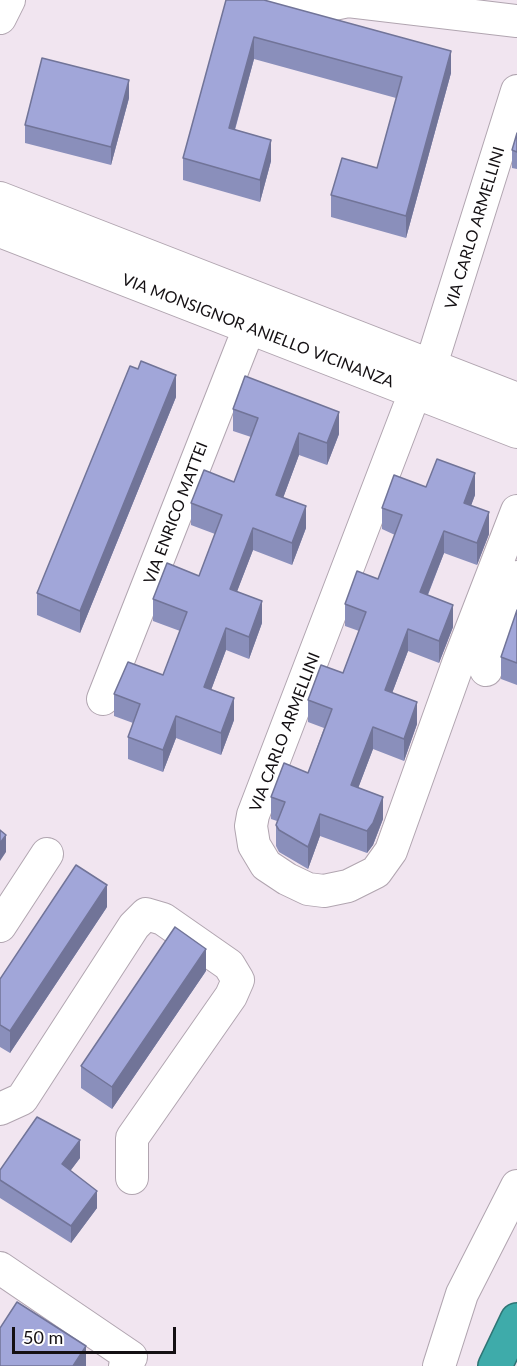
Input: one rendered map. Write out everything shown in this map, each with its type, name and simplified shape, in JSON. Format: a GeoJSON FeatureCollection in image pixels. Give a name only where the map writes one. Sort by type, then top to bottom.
{"type":"FeatureCollection","features":[{"type":"Feature","properties":{"kind":"highway"},"geometry":{"type":"LineString","coordinates":[[495,1366],[517,1320]]}},
{"type":"Feature","properties":{"kind":"street"},"geometry":{"type":"LineString","coordinates":[[0,18],[9,0]]}},
{"type":"Feature","properties":{"kind":"street"},"geometry":{"type":"LineString","coordinates":[[259,0],[310,9],[348,1],[517,21]]}},
{"type":"Feature","properties":{"kind":"street","name":"VIA CARLO ARMELLINI"},"geometry":{"type":"LineString","coordinates":[[431,365],[517,92]]}},
{"type":"Feature","properties":{"kind":"street","name":"VIA MONSIGNOR ANIELLO VICINANZA"},"geometry":{"type":"LineString","coordinates":[[0,198],[517,399]]}},
{"type":"Feature","properties":{"kind":"street","name":"VIA MONSIGNOR ANIELLO VICINANZA"},"geometry":{"type":"LineString","coordinates":[[0,231],[517,432]]}},
{"type":"Feature","properties":{"kind":"street","name":"VIA ENRICO MATTEI"},"geometry":{"type":"LineString","coordinates":[[103,699],[249,328]]}},
{"type":"Feature","properties":{"kind":"street","name":"VIA CARLO ARMELLINI"},"geometry":{"type":"LineString","coordinates":[[415,392],[253,815],[251,826],[254,846],[266,865],[286,879],[308,890],[324,891],[348,886],[376,872],[391,851],[459,661],[517,512]]}},
{"type":"Feature","properties":{"kind":"street"},"geometry":{"type":"LineString","coordinates":[[486,670],[517,577]]}},
{"type":"Feature","properties":{"kind":"street"},"geometry":{"type":"LineString","coordinates":[[0,926],[47,854]]}},
{"type":"Feature","properties":{"kind":"street"},"geometry":{"type":"LineString","coordinates":[[0,1108],[22,1099],[134,926],[146,914],[163,919],[229,965],[238,980],[231,996],[132,1138],[132,1178]]}},
{"type":"Feature","properties":{"kind":"street"},"geometry":{"type":"LineString","coordinates":[[439,1366],[462,1294],[517,1186]]}},
{"type":"Feature","properties":{"kind":"street"},"geometry":{"type":"LineString","coordinates":[[0,1268],[128,1361]]}},
{"type":"Feature","properties":{"kind":"building"},"geometry":{"type":"Polygon","coordinates":[[[226,0],[264,0],[451,51],[406,216],[331,195],[342,158],[377,168],[402,77],[254,37],[229,128],[271,140],[260,180],[183,158],[226,0]]]}},
{"type":"Feature","properties":{"kind":"building"},"geometry":{"type":"Polygon","coordinates":[[[42,58],[129,80],[111,147],[25,125],[42,58]]]}},
{"type":"Feature","properties":{"kind":"building"},"geometry":{"type":"Polygon","coordinates":[[[517,133],[517,152],[512,150],[517,133]]]}},
{"type":"Feature","properties":{"kind":"building"},"geometry":{"type":"Polygon","coordinates":[[[141,361],[176,375],[80,611],[37,593],[130,366],[138,369],[141,361]]]}},
{"type":"Feature","properties":{"kind":"building"},"geometry":{"type":"Polygon","coordinates":[[[245,376],[339,412],[327,443],[299,433],[276,495],[306,506],[292,543],[253,528],[230,589],[262,601],[249,637],[226,628],[204,687],[234,698],[221,733],[176,716],[163,750],[128,737],[140,704],[114,694],[128,662],[163,675],[187,612],[153,599],[167,563],[199,576],[222,515],[191,503],[204,470],[234,482],[258,418],[233,409],[245,376]]]}},
{"type":"Feature","properties":{"kind":"building"},"geometry":{"type":"Polygon","coordinates":[[[437,459],[475,473],[464,503],[489,512],[477,543],[444,531],[420,592],[453,605],[439,641],[408,629],[385,690],[417,702],[404,739],[373,727],[351,785],[383,797],[373,823],[367,831],[320,814],[308,847],[279,830],[276,825],[285,802],[271,797],[284,763],[308,773],[332,709],[308,700],[321,665],[343,673],[366,612],[345,604],[357,571],[378,579],[402,515],[382,508],[394,475],[426,487],[437,459]]]}},
{"type":"Feature","properties":{"kind":"building"},"geometry":{"type":"Polygon","coordinates":[[[517,610],[517,663],[501,657],[517,610]]]}},
{"type":"Feature","properties":{"kind":"building"},"geometry":{"type":"Polygon","coordinates":[[[0,830],[6,835],[0,843],[0,830]]]}},
{"type":"Feature","properties":{"kind":"building"},"geometry":{"type":"Polygon","coordinates":[[[76,865],[107,885],[10,1031],[0,1025],[0,979],[76,865]]]}},
{"type":"Feature","properties":{"kind":"building"},"geometry":{"type":"Polygon","coordinates":[[[175,927],[206,949],[112,1087],[81,1066],[175,927]]]}},
{"type":"Feature","properties":{"kind":"building"},"geometry":{"type":"Polygon","coordinates":[[[37,1117],[80,1140],[62,1164],[97,1191],[71,1226],[0,1180],[0,1170],[37,1117]]]}},
{"type":"Feature","properties":{"kind":"building"},"geometry":{"type":"Polygon","coordinates":[[[17,1302],[86,1346],[73,1366],[0,1366],[0,1328],[17,1302]]]}}]}
